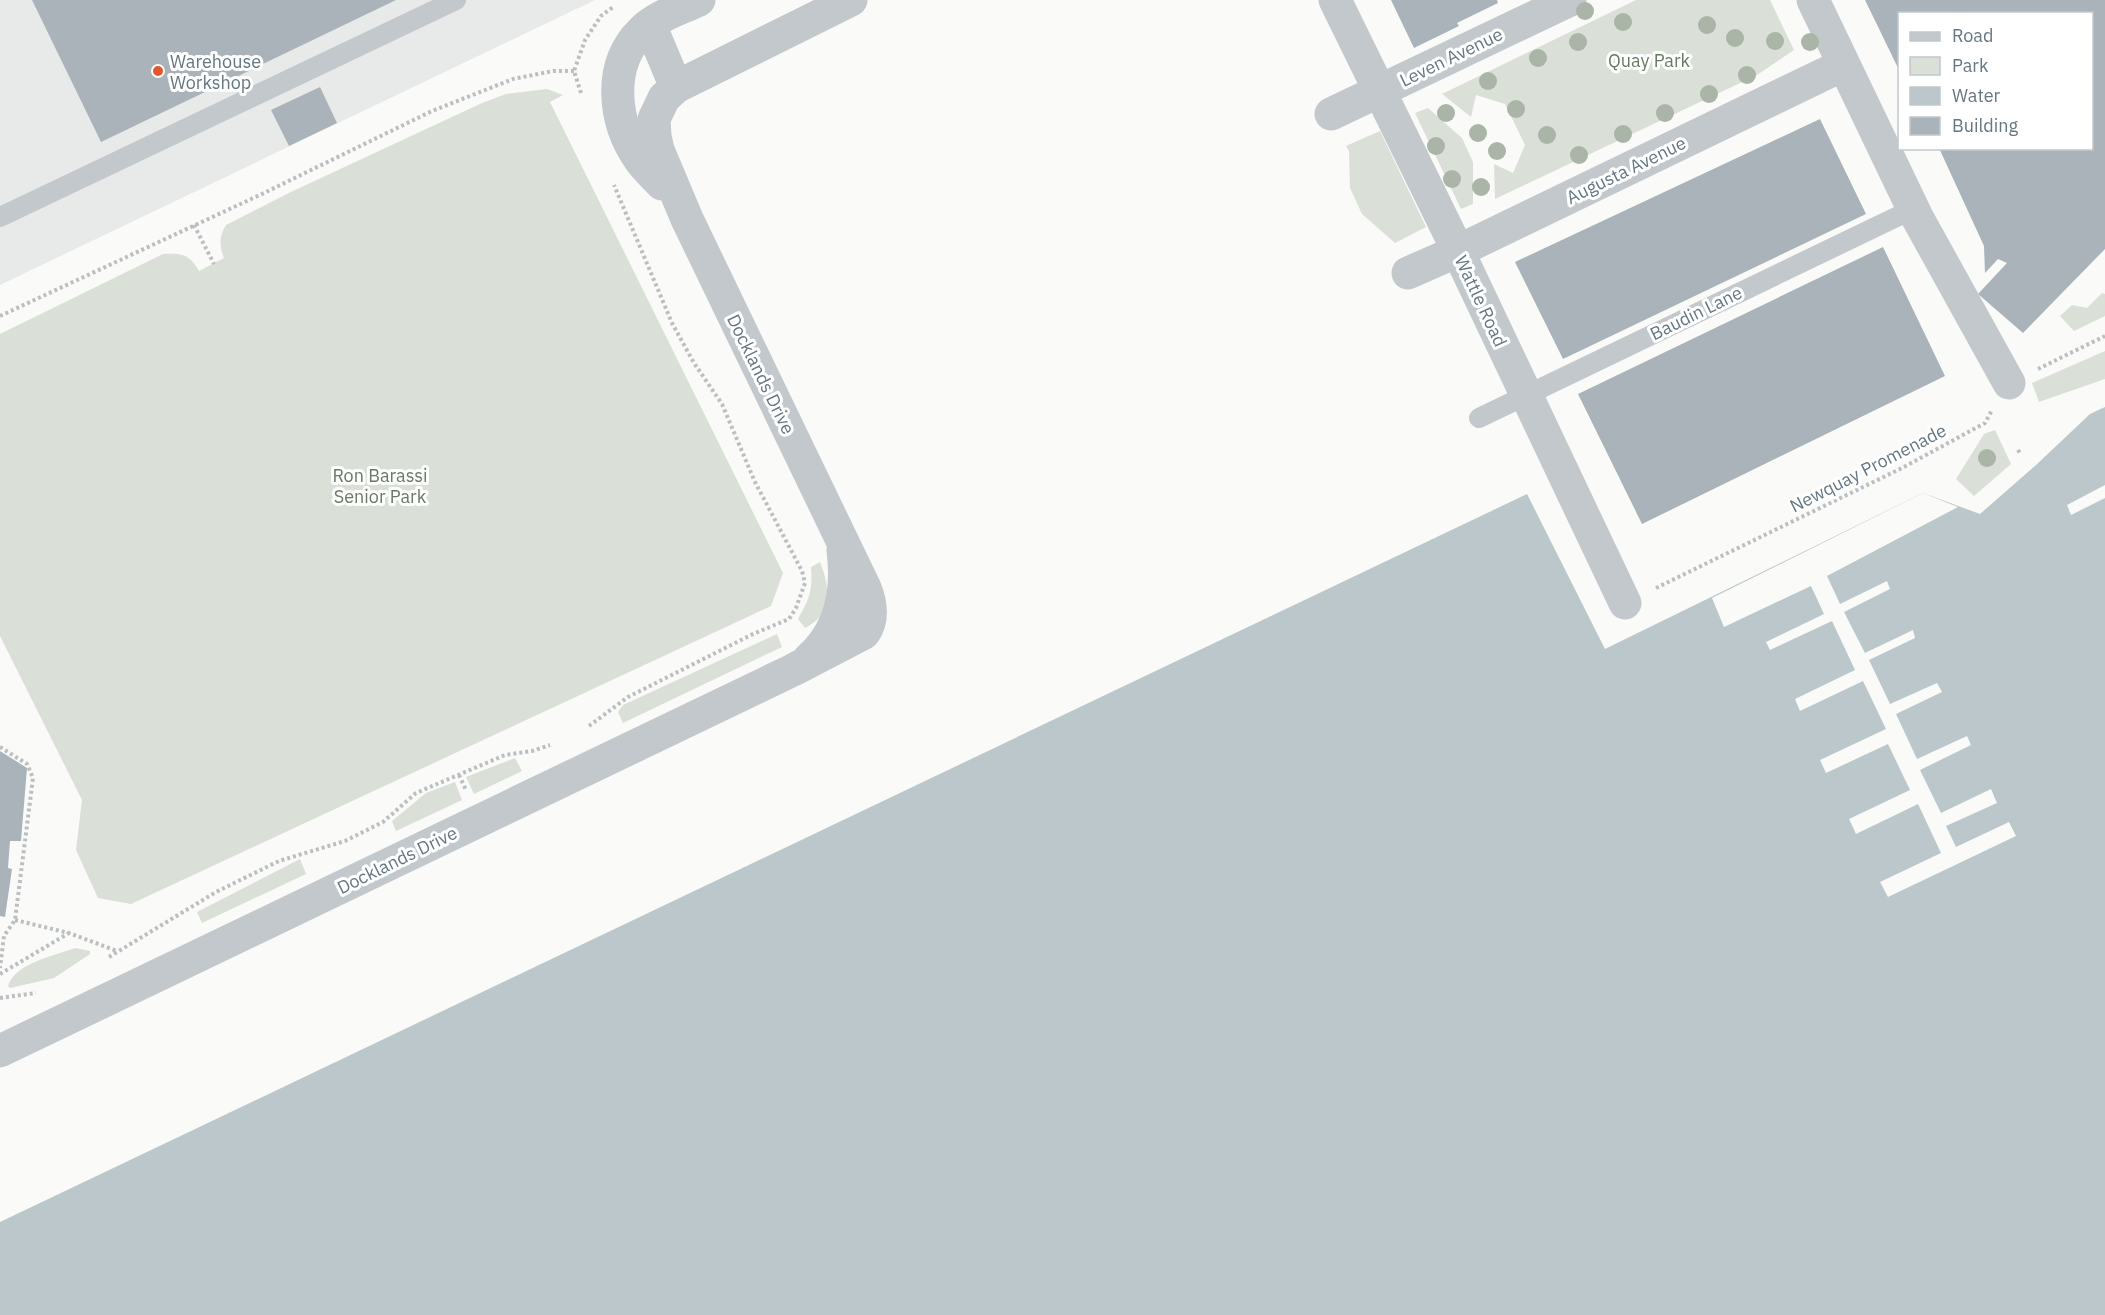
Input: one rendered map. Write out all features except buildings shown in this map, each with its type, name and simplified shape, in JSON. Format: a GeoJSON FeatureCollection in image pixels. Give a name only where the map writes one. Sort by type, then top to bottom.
{"type":"FeatureCollection","features":[{"type":"Feature","properties":{"kind":"street","name":"Docklands Drive"},"geometry":{"type":"LineString","coordinates":[[0,1051],[793,670],[805,663],[823,644],[841,607],[845,569],[843,549],[836,528],[687,219],[679,204],[646,168],[634,151],[619,110],[617,88],[621,63],[630,45],[660,18],[699,0]]}},
{"type":"Feature","properties":{"kind":"street","name":"Docklands Drive"},"geometry":{"type":"LineString","coordinates":[[687,219],[658,150],[654,119],[664,98],[676,87],[802,10],[851,0]]}},
{"type":"Feature","properties":{"kind":"street","name":"Wattle Road"},"geometry":{"type":"LineString","coordinates":[[1335,0],[1458,251],[1625,603]]}},
{"type":"Feature","properties":{"kind":"street","name":"Leven Avenue"},"geometry":{"type":"LineString","coordinates":[[1331,114],[1570,0]]}},
{"type":"Feature","properties":{"kind":"street"},"geometry":{"type":"LineString","coordinates":[[1813,0],[1915,213],[2009,383]]}},
{"type":"Feature","properties":{"kind":"street"},"geometry":{"type":"LineString","coordinates":[[650,25],[676,87]]}},
{"type":"Feature","properties":{"kind":"street","name":"Augusta Avenue"},"geometry":{"type":"LineString","coordinates":[[1408,273],[1844,66]]}},
{"type":"Feature","properties":{"kind":"lane"},"geometry":{"type":"LineString","coordinates":[[0,217],[456,0]]}},
{"type":"Feature","properties":{"kind":"lane","name":"Baudin Lane"},"geometry":{"type":"LineString","coordinates":[[1479,418],[1915,213]]}},
{"type":"Feature","properties":{"kind":"path"},"geometry":{"type":"LineString","coordinates":[[581,93],[574,71],[585,40],[602,16],[616,5]]}},
{"type":"Feature","properties":{"kind":"path"},"geometry":{"type":"LineString","coordinates":[[0,316],[432,111],[513,78],[553,71],[574,71]]}},
{"type":"Feature","properties":{"kind":"path"},"geometry":{"type":"LineString","coordinates":[[585,729],[602,719],[628,697],[753,634],[789,619],[796,608],[805,583],[802,571],[750,473],[722,404],[694,363],[672,323],[612,181]]}},
{"type":"Feature","properties":{"kind":"path"},"geometry":{"type":"LineString","coordinates":[[194,225],[214,264]]}},
{"type":"Feature","properties":{"kind":"path"},"geometry":{"type":"LineString","coordinates":[[2009,383],[2105,336]]}},
{"type":"Feature","properties":{"kind":"path","name":"Newquay Promenade"},"geometry":{"type":"LineString","coordinates":[[1625,603],[1902,468],[1985,423],[2009,383]]}},
{"type":"Feature","properties":{"kind":"path"},"geometry":{"type":"LineString","coordinates":[[101,962],[216,892],[279,861],[345,841],[383,822],[416,793],[505,755],[532,751],[559,742]]}},
{"type":"Feature","properties":{"kind":"path"},"geometry":{"type":"LineString","coordinates":[[0,747],[27,764],[33,778],[15,920],[4,936],[0,968]]}},
{"type":"Feature","properties":{"kind":"path"},"geometry":{"type":"LineString","coordinates":[[459,775],[469,796]]}},
{"type":"Feature","properties":{"kind":"path"},"geometry":{"type":"LineString","coordinates":[[15,920],[69,933],[118,952]]}},
{"type":"Feature","properties":{"kind":"path"},"geometry":{"type":"LineString","coordinates":[[0,974],[69,933]]}},
{"type":"Feature","properties":{"kind":"path"},"geometry":{"type":"LineString","coordinates":[[0,998],[39,992]]}},
{"type":"Feature","properties":{"kind":"shaded area"},"geometry":{"type":"Polygon","coordinates":[[[0,0],[595,0],[0,285],[0,0]]]}},
{"type":"Feature","properties":{"kind":"green space","name":"Quay Park"},"geometry":{"type":"Polygon","coordinates":[[[1636,0],[1770,0],[1794,50],[1757,75],[1495,199],[1494,164],[1513,173],[1525,145],[1505,104],[1476,95],[1471,117],[1442,94],[1636,0]]]}},
{"type":"Feature","properties":{"kind":"green space","name":"Ron Barassi Senior Park"},"geometry":{"type":"Polygon","coordinates":[[[547,89],[563,95],[550,102],[783,573],[771,606],[131,904],[98,898],[76,850],[82,800],[0,636],[0,334],[163,254],[185,256],[199,271],[224,258],[221,241],[226,225],[293,191],[482,103],[506,94],[547,89]]]}},
{"type":"Feature","properties":{"kind":"green space"},"geometry":{"type":"Polygon","coordinates":[[[1428,108],[1462,138],[1473,162],[1473,204],[1461,209],[1415,113],[1428,108]]]}},
{"type":"Feature","properties":{"kind":"green space"},"geometry":{"type":"Polygon","coordinates":[[[1380,131],[1426,227],[1395,243],[1362,214],[1350,188],[1349,151],[1346,146],[1380,131]]]}},
{"type":"Feature","properties":{"kind":"green space"},"geometry":{"type":"Polygon","coordinates":[[[2102,293],[2105,294],[2105,316],[2074,331],[2060,316],[2072,305],[2087,308],[2102,293]]]}},
{"type":"Feature","properties":{"kind":"green space"},"geometry":{"type":"Polygon","coordinates":[[[2105,351],[2105,379],[2039,402],[2032,383],[2105,351]]]}},
{"type":"Feature","properties":{"kind":"green space"},"geometry":{"type":"Polygon","coordinates":[[[1995,430],[2011,464],[1974,496],[1956,479],[1984,434],[1995,430]]]}},
{"type":"Feature","properties":{"kind":"green space"},"geometry":{"type":"Polygon","coordinates":[[[820,562],[827,590],[825,608],[821,616],[805,628],[798,619],[809,594],[811,567],[820,562]]]}},
{"type":"Feature","properties":{"kind":"green space"},"geometry":{"type":"Polygon","coordinates":[[[777,634],[782,647],[623,723],[618,712],[623,705],[777,634]]]}},
{"type":"Feature","properties":{"kind":"green space"},"geometry":{"type":"Polygon","coordinates":[[[515,758],[522,771],[474,794],[466,777],[515,758]]]}},
{"type":"Feature","properties":{"kind":"green space"},"geometry":{"type":"Polygon","coordinates":[[[455,782],[462,800],[396,831],[392,821],[426,793],[455,782]]]}},
{"type":"Feature","properties":{"kind":"green space"},"geometry":{"type":"Polygon","coordinates":[[[300,859],[306,874],[202,923],[197,912],[300,859]]]}},
{"type":"Feature","properties":{"kind":"green space"},"geometry":{"type":"Polygon","coordinates":[[[75,948],[90,951],[90,954],[54,978],[10,988],[8,986],[18,971],[36,961],[75,948]]]}},
{"type":"Feature","properties":{"kind":"water"},"geometry":{"type":"Polygon","coordinates":[[[2105,407],[2105,1315],[0,1315],[0,1222],[1527,494],[1605,649],[1923,493],[1980,514],[2090,414],[2105,407]]]}},
{"type":"Feature","properties":{"kind":"pier"},"geometry":{"type":"Polygon","coordinates":[[[2105,485],[2105,498],[2071,515],[2067,505],[2105,485]]]}},
{"type":"Feature","properties":{"kind":"pier"},"geometry":{"type":"Polygon","coordinates":[[[1923,493],[1958,507],[1827,576],[1840,604],[1887,581],[1890,589],[1844,612],[1865,653],[1913,630],[1915,638],[1869,660],[1890,704],[1937,683],[1942,692],[1896,714],[1917,759],[1967,736],[1971,745],[1920,770],[1941,813],[1991,789],[1997,803],[1946,826],[1956,847],[2009,822],[2016,836],[1888,897],[1880,882],[1941,853],[1918,804],[1856,834],[1849,819],[1910,790],[1888,744],[1826,773],[1820,760],[1886,729],[1863,681],[1800,711],[1795,699],[1855,670],[1832,621],[1770,650],[1766,642],[1824,614],[1811,586],[1724,627],[1712,598],[1923,493]]]}},
{"type":"Feature","properties":{"kind":"place","name":"Warehouse Workshop"},"geometry":{"type":"Point","coordinates":[158,71]}}]}
